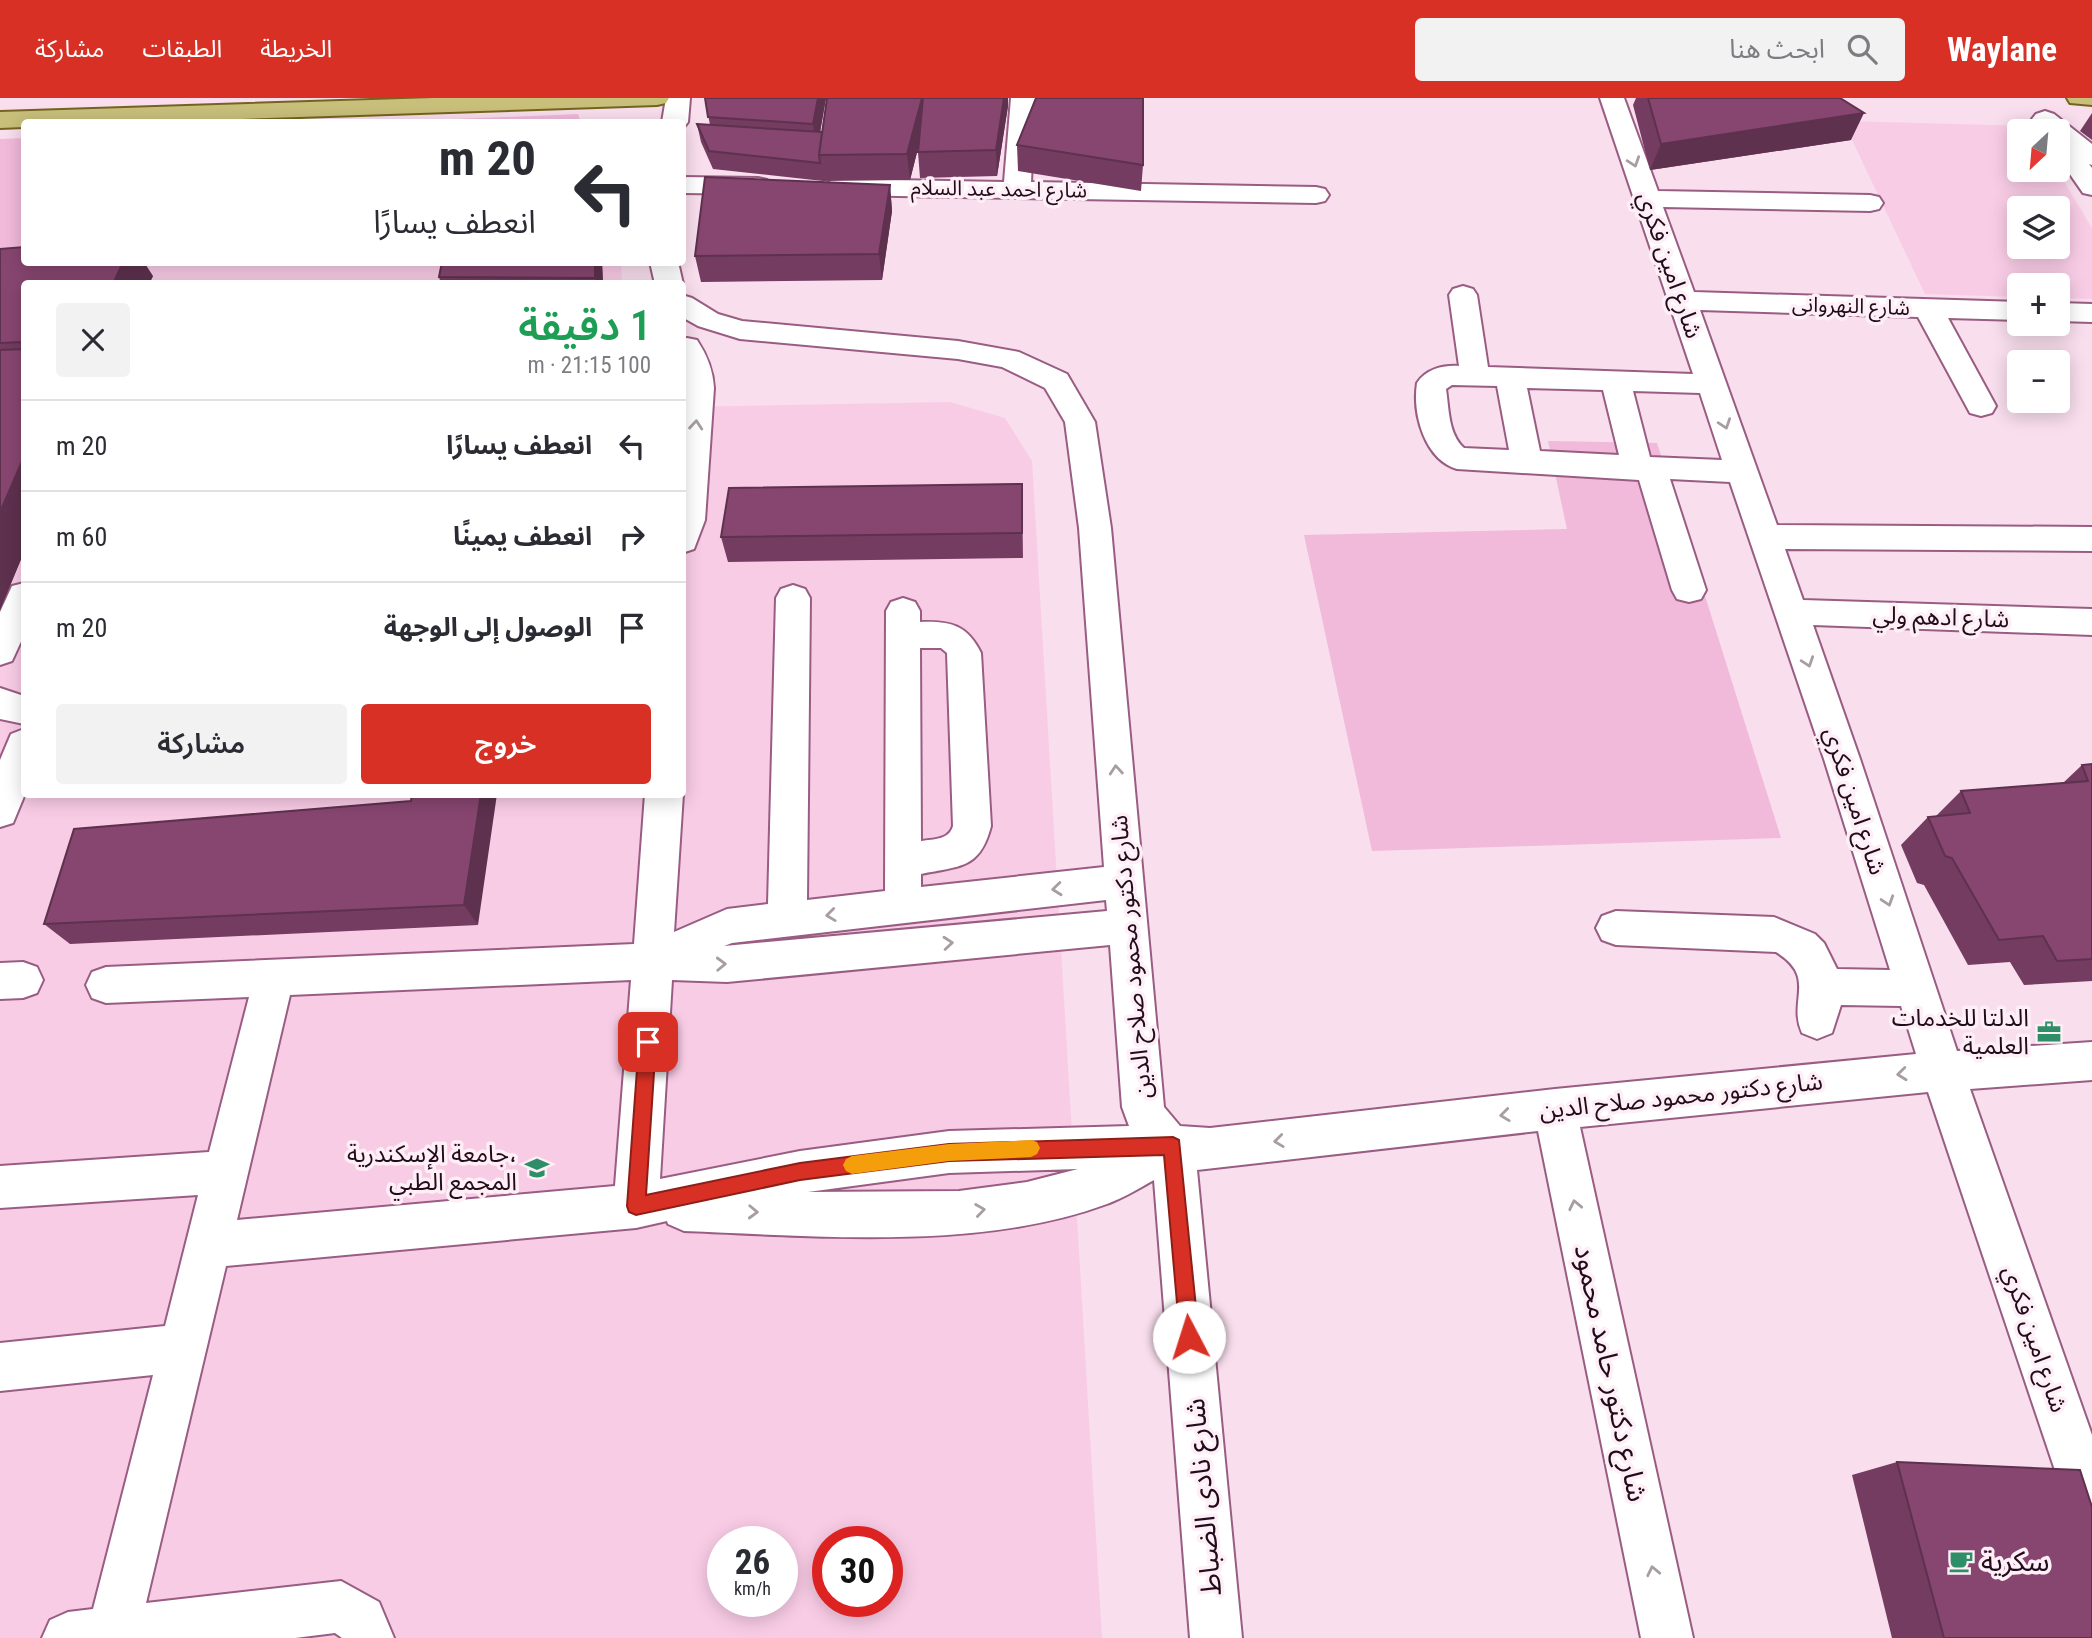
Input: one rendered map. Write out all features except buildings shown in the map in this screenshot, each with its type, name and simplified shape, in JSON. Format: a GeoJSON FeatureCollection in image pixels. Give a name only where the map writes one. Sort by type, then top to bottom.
{"type":"FeatureCollection","features":[{"type":"Feature","properties":{"kind":"main road"},"geometry":{"type":"LineString","coordinates":[[108,119],[215,118],[657,98]]}},
{"type":"Feature","properties":{"kind":"main road"},"geometry":{"type":"LineString","coordinates":[[2079,98],[2092,98]]}},
{"type":"Feature","properties":{"kind":"main road"},"geometry":{"type":"LineString","coordinates":[[0,120],[21,120]]}},
{"type":"Feature","properties":{"kind":"street"},"geometry":{"type":"LineString","coordinates":[[675,119],[678,98]]}},
{"type":"Feature","properties":{"kind":"street"},"geometry":{"type":"LineString","coordinates":[[1017,189],[1023,98]]}},
{"type":"Feature","properties":{"kind":"street","name":"شارع امين فكري"},"geometry":{"type":"LineString","coordinates":[[1612,98],[1842,759],[1942,1070],[2092,1506]]}},
{"type":"Feature","properties":{"kind":"street"},"geometry":{"type":"LineString","coordinates":[[2070,139],[2092,157]]}},
{"type":"Feature","properties":{"kind":"street"},"geometry":{"type":"LineString","coordinates":[[2070,155],[2092,187]]}},
{"type":"Feature","properties":{"kind":"street","name":"شارع احمد عبد السلام"},"geometry":{"type":"LineString","coordinates":[[686,185],[1316,195]]}},
{"type":"Feature","properties":{"kind":"street"},"geometry":{"type":"LineString","coordinates":[[1647,200],[1870,203]]}},
{"type":"Feature","properties":{"kind":"street"},"geometry":{"type":"LineString","coordinates":[[1463,295],[1475,376]]}},
{"type":"Feature","properties":{"kind":"street","name":"شارع النهروانى"},"geometry":{"type":"LineString","coordinates":[[1683,301],[2007,311]]}},
{"type":"Feature","properties":{"kind":"street"},"geometry":{"type":"LineString","coordinates":[[686,336],[688,307]]}},
{"type":"Feature","properties":{"kind":"street","name":"شارع دكتور محمود صلاح الدين"},"geometry":{"type":"LineString","coordinates":[[688,307],[708,320],[740,330],[958,350],[1009,359],[1056,381],[1080,422],[1096,528],[1143,1107],[1149,1126],[1158,1138],[1188,1150],[1210,1149],[1555,1109],[1942,1070],[2092,1060]]}},
{"type":"Feature","properties":{"kind":"street"},"geometry":{"type":"LineString","coordinates":[[1928,309],[1981,406]]}},
{"type":"Feature","properties":{"kind":"street"},"geometry":{"type":"LineString","coordinates":[[2070,312],[2092,313]]}},
{"type":"Feature","properties":{"kind":"street"},"geometry":{"type":"LineString","coordinates":[[686,351],[694,359],[699,388],[689,520],[686,529]]}},
{"type":"Feature","properties":{"kind":"street"},"geometry":{"type":"LineString","coordinates":[[1711,384],[1447,375],[1432,383],[1431,389],[1441,444],[1457,458],[1742,472]]}},
{"type":"Feature","properties":{"kind":"street"},"geometry":{"type":"LineString","coordinates":[[1510,377],[1527,463]]}},
{"type":"Feature","properties":{"kind":"street"},"geometry":{"type":"LineString","coordinates":[[1615,380],[1689,590]]}},
{"type":"Feature","properties":{"kind":"street"},"geometry":{"type":"LineString","coordinates":[[1765,537],[2092,539]]}},
{"type":"Feature","properties":{"kind":"street"},"geometry":{"type":"LineString","coordinates":[[788,920],[793,598]]}},
{"type":"Feature","properties":{"kind":"street"},"geometry":{"type":"LineString","coordinates":[[0,652],[21,603]]}},
{"type":"Feature","properties":{"kind":"street","name":"شارع ادهم ولي"},"geometry":{"type":"LineString","coordinates":[[1790,612],[2092,622]]}},
{"type":"Feature","properties":{"kind":"street"},"geometry":{"type":"LineString","coordinates":[[901,907],[903,622],[961,642],[964,653],[972,826],[968,842],[956,852],[902,861]]}},
{"type":"Feature","properties":{"kind":"street"},"geometry":{"type":"LineString","coordinates":[[0,702],[21,710]]}},
{"type":"Feature","properties":{"kind":"street"},"geometry":{"type":"LineString","coordinates":[[4,792],[21,751]]}},
{"type":"Feature","properties":{"kind":"street"},"geometry":{"type":"LineString","coordinates":[[636,1206],[664,798]]}},
{"type":"Feature","properties":{"kind":"street"},"geometry":{"type":"LineString","coordinates":[[653,961],[727,926],[1125,881]]}},
{"type":"Feature","properties":{"kind":"street"},"geometry":{"type":"LineString","coordinates":[[106,985],[653,961],[727,964],[1128,926]]}},
{"type":"Feature","properties":{"kind":"street"},"geometry":{"type":"LineString","coordinates":[[1616,928],[1774,934],[1788,937],[1802,945],[1810,954],[1819,1004],[1916,988]]}},
{"type":"Feature","properties":{"kind":"street"},"geometry":{"type":"LineString","coordinates":[[274,977],[183,1348],[90,1635],[341,1607],[361,1620],[368,1638]]}},
{"type":"Feature","properties":{"kind":"street","name":"شارع دكتور حامد محمود"},"geometry":{"type":"LineString","coordinates":[[1555,1109],[1667,1638]]}},
{"type":"Feature","properties":{"kind":"street"},"geometry":{"type":"LineString","coordinates":[[636,1206],[806,1214],[959,1213],[1027,1204],[1104,1184],[1173,1146]]}},
{"type":"Feature","properties":{"kind":"street"},"geometry":{"type":"LineString","coordinates":[[208,1245],[636,1206],[800,1172],[949,1152],[1173,1146]]}},
{"type":"Feature","properties":{"kind":"street","name":"شارع نادى الضباط"},"geometry":{"type":"LineString","coordinates":[[1173,1146],[1216,1638]]}},
{"type":"Feature","properties":{"kind":"street"},"geometry":{"type":"LineString","coordinates":[[0,1187],[226,1172]]}},
{"type":"Feature","properties":{"kind":"street"},"geometry":{"type":"LineString","coordinates":[[0,1367],[183,1348]]}},
{"type":"Feature","properties":{"kind":"shaded area"},"geometry":{"type":"Polygon","coordinates":[[[578,114],[580,119],[457,119],[578,114]]]}},
{"type":"Feature","properties":{"kind":"shaded area"},"geometry":{"type":"Polygon","coordinates":[[[1843,121],[2007,125],[2007,182],[2064,182],[2092,228],[2092,299],[2070,298],[2070,273],[2007,273],[2007,297],[1925,294],[1843,121]]]}},
{"type":"Feature","properties":{"kind":"shaded area"},"geometry":{"type":"Polygon","coordinates":[[[21,138],[21,266],[125,266],[0,269],[0,139],[21,138]]]}},
{"type":"Feature","properties":{"kind":"shaded area","name":"جامعة الإسكندرية، المجمع الطبي"},"geometry":{"type":"Polygon","coordinates":[[[107,266],[621,266],[622,280],[21,280],[21,798],[686,798],[686,407],[950,402],[1005,418],[1032,461],[1102,1638],[0,1638],[0,269],[107,266]]]}},
{"type":"Feature","properties":{"kind":"shaded area"},"geometry":{"type":"Polygon","coordinates":[[[1548,441],[1657,443],[1781,838],[1372,851],[1304,535],[1567,529],[1548,441]]]}},
{"type":"Feature","properties":{"kind":"slow traffic"},"geometry":{"type":"LineString","coordinates":[[852,1165],[949,1152],[1031,1148]]}},
{"type":"Feature","properties":{"kind":"place","name":"الدلتا للخدمات العلمية"},"geometry":{"type":"Point","coordinates":[2049,1032]}},
{"type":"Feature","properties":{"kind":"place","name":"جامعة الإسكندرية، المجمع الطبي"},"geometry":{"type":"Point","coordinates":[537,1168]}},
{"type":"Feature","properties":{"kind":"place","name":"سكرية"},"geometry":{"type":"Point","coordinates":[1961,1561]}},
{"type":"Feature","properties":{"kind":"route"},"geometry":{"type":"LineString","coordinates":[[648,1042],[636,1206],[800,1172],[949,1152],[1173,1146],[1189,1337]]}}]}
